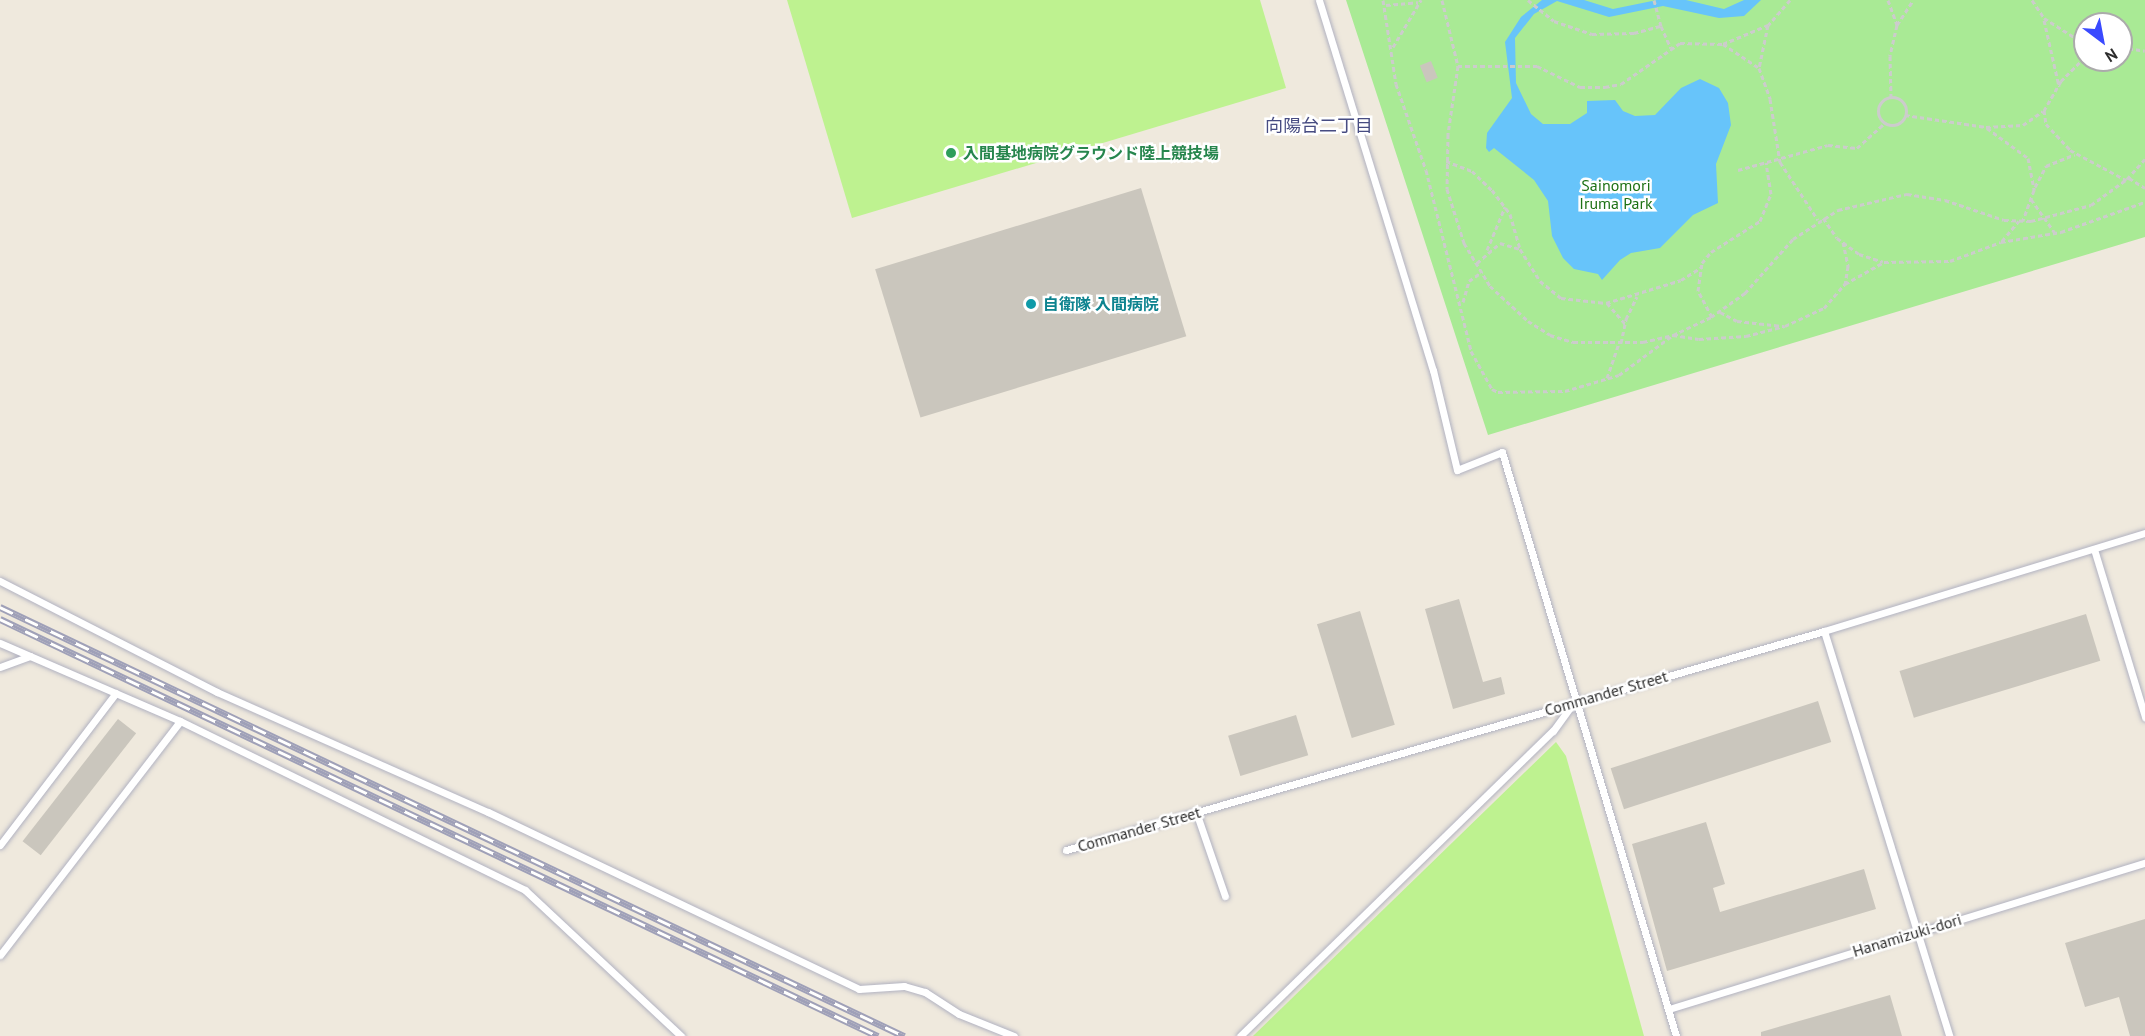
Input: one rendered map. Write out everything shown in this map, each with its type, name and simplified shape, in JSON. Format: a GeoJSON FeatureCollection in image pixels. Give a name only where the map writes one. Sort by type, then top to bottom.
{"type":"FeatureCollection","features":[{"type":"Feature","properties":{"kind":"lane"},"geometry":{"type":"LineString","coordinates":[[1319,0],[1433,370],[1457,470],[1502,452],[1574,702],[1676,1036]]}},
{"type":"Feature","properties":{"kind":"lane","name":"Commander Street"},"geometry":{"type":"LineString","coordinates":[[1066,850],[1824,631],[2145,533]]}},
{"type":"Feature","properties":{"kind":"lane"},"geometry":{"type":"LineString","coordinates":[[2094,549],[2145,717]]}},
{"type":"Feature","properties":{"kind":"lane"},"geometry":{"type":"LineString","coordinates":[[0,581],[217,692],[488,812],[859,989],[904,986],[925,992],[958,1014],[1014,1036]]}},
{"type":"Feature","properties":{"kind":"lane"},"geometry":{"type":"LineString","coordinates":[[1824,631],[1949,1036]]}},
{"type":"Feature","properties":{"kind":"lane"},"geometry":{"type":"LineString","coordinates":[[0,643],[180,721],[525,890],[681,1036]]}},
{"type":"Feature","properties":{"kind":"lane"},"geometry":{"type":"LineString","coordinates":[[0,667],[30,656]]}},
{"type":"Feature","properties":{"kind":"lane"},"geometry":{"type":"LineString","coordinates":[[0,845],[116,693]]}},
{"type":"Feature","properties":{"kind":"lane"},"geometry":{"type":"LineString","coordinates":[[1240,1036],[1553,731],[1574,702]]}},
{"type":"Feature","properties":{"kind":"lane"},"geometry":{"type":"LineString","coordinates":[[0,955],[180,721]]}},
{"type":"Feature","properties":{"kind":"lane"},"geometry":{"type":"LineString","coordinates":[[1196,812],[1225,897]]}},
{"type":"Feature","properties":{"kind":"lane","name":"Hanamizuki-dori"},"geometry":{"type":"LineString","coordinates":[[1669,1009],[2145,863]]}},
{"type":"Feature","properties":{"kind":"path"},"geometry":{"type":"LineString","coordinates":[[1383,0],[1386,5],[1393,48],[1395,84],[1426,170],[1462,304],[1471,351],[1492,389],[1551,394],[1619,375],[1673,335],[1720,312],[1818,220],[1877,198],[1907,194],[2021,221],[2045,218],[2091,205],[2127,179],[2145,159]]}},
{"type":"Feature","properties":{"kind":"path"},"geometry":{"type":"LineString","coordinates":[[1442,0],[1458,66],[1446,161],[1452,209],[1482,272],[1508,303],[1550,335],[1573,342],[1620,343],[1673,335],[1699,339],[1746,336],[1785,326],[1824,308],[1845,284],[1884,262]]}},
{"type":"Feature","properties":{"kind":"path"},"geometry":{"type":"LineString","coordinates":[[1654,0],[1661,26],[1671,48]]}},
{"type":"Feature","properties":{"kind":"path"},"geometry":{"type":"LineString","coordinates":[[1723,44],[1768,25],[1790,0]]}},
{"type":"Feature","properties":{"kind":"path"},"geometry":{"type":"LineString","coordinates":[[1888,0],[1897,25]]}},
{"type":"Feature","properties":{"kind":"path"},"geometry":{"type":"LineString","coordinates":[[1891,98],[1890,56],[1897,25],[1913,0]]}},
{"type":"Feature","properties":{"kind":"path"},"geometry":{"type":"LineString","coordinates":[[2032,0],[2044,18],[2059,86]]}},
{"type":"Feature","properties":{"kind":"path"},"geometry":{"type":"LineString","coordinates":[[1386,5],[1420,1]]}},
{"type":"Feature","properties":{"kind":"path"},"geometry":{"type":"LineString","coordinates":[[1393,48],[1420,1]]}},
{"type":"Feature","properties":{"kind":"path"},"geometry":{"type":"LineString","coordinates":[[1529,1],[1544,13],[1592,34],[1634,33],[1661,26]]}},
{"type":"Feature","properties":{"kind":"path"},"geometry":{"type":"LineString","coordinates":[[2044,18],[2073,36]]}},
{"type":"Feature","properties":{"kind":"path"},"geometry":{"type":"LineString","coordinates":[[1768,25],[1759,68],[1770,99],[1779,158],[1818,220]]}},
{"type":"Feature","properties":{"kind":"path"},"geometry":{"type":"LineString","coordinates":[[1458,66],[1513,64],[1547,69],[1580,87],[1605,87],[1621,84],[1671,48],[1690,40],[1723,44],[1759,68]]}},
{"type":"Feature","properties":{"kind":"path"},"geometry":{"type":"LineString","coordinates":[[1905,115],[1986,127],[2023,125],[2044,110],[2059,86],[2073,70]]}},
{"type":"Feature","properties":{"kind":"path"},"geometry":{"type":"LineString","coordinates":[[1738,170],[1828,146],[1857,148],[1885,123],[1898,124],[1905,115],[1904,104],[1891,98]]}},
{"type":"Feature","properties":{"kind":"path"},"geometry":{"type":"LineString","coordinates":[[1885,123],[1879,108],[1891,98]]}},
{"type":"Feature","properties":{"kind":"path"},"geometry":{"type":"LineString","coordinates":[[2044,110],[2056,139],[2077,154],[2145,188]]}},
{"type":"Feature","properties":{"kind":"path"},"geometry":{"type":"LineString","coordinates":[[1986,127],[2028,158],[2034,190]]}},
{"type":"Feature","properties":{"kind":"path"},"geometry":{"type":"LineString","coordinates":[[2001,242],[2021,221],[2046,166],[2060,157],[2077,154]]}},
{"type":"Feature","properties":{"kind":"path"},"geometry":{"type":"LineString","coordinates":[[1446,161],[1472,171],[1505,207],[1520,249],[1540,281],[1561,298],[1607,303],[1638,295],[1702,267]]}},
{"type":"Feature","properties":{"kind":"path"},"geometry":{"type":"LineString","coordinates":[[1712,317],[1698,291],[1702,267],[1711,252],[1760,221],[1771,194],[1766,162]]}},
{"type":"Feature","properties":{"kind":"path"},"geometry":{"type":"LineString","coordinates":[[2031,199],[2055,233]]}},
{"type":"Feature","properties":{"kind":"path"},"geometry":{"type":"LineString","coordinates":[[1823,218],[1843,242],[1870,260],[1884,262],[1950,261],[2001,242],[2055,233],[2145,202]]}},
{"type":"Feature","properties":{"kind":"path"},"geometry":{"type":"LineString","coordinates":[[1477,264],[1486,251],[1505,207]]}},
{"type":"Feature","properties":{"kind":"path"},"geometry":{"type":"LineString","coordinates":[[1843,242],[1848,266],[1845,284]]}},
{"type":"Feature","properties":{"kind":"path"},"geometry":{"type":"LineString","coordinates":[[1486,251],[1500,243],[1520,249]]}},
{"type":"Feature","properties":{"kind":"path"},"geometry":{"type":"LineString","coordinates":[[1462,304],[1469,281],[1482,272]]}},
{"type":"Feature","properties":{"kind":"path"},"geometry":{"type":"LineString","coordinates":[[1607,378],[1625,324],[1638,295]]}},
{"type":"Feature","properties":{"kind":"path"},"geometry":{"type":"LineString","coordinates":[[1607,303],[1625,324]]}},
{"type":"Feature","properties":{"kind":"path"},"geometry":{"type":"LineString","coordinates":[[1720,312],[1737,321],[1785,326]]}},
{"type":"Feature","properties":{"kind":"green space","name":"入間基地病院グラウンド陸上競技場"},"geometry":{"type":"Polygon","coordinates":[[[787,0],[1260,0],[1286,88],[852,218],[787,0]]]}},
{"type":"Feature","properties":{"kind":"green space","name":"Sainomori Iruma Park"},"geometry":{"type":"Polygon","coordinates":[[[1346,0],[2145,0],[2145,237],[1488,435],[1346,0]]]}},
{"type":"Feature","properties":{"kind":"green space"},"geometry":{"type":"Polygon","coordinates":[[[1556,742],[1566,756],[1644,1036],[1253,1036],[1556,742]]]}},
{"type":"Feature","properties":{"kind":"water"},"geometry":{"type":"Polygon","coordinates":[[[1542,0],[1584,0],[1613,9],[1657,0],[1686,0],[1724,9],[1744,0],[1761,0],[1744,16],[1719,18],[1663,6],[1609,17],[1557,1],[1534,14],[1515,38],[1516,83],[1531,114],[1543,124],[1570,124],[1587,113],[1587,101],[1615,100],[1623,111],[1635,116],[1655,115],[1681,88],[1700,79],[1719,88],[1728,103],[1731,125],[1716,164],[1718,203],[1693,215],[1660,248],[1631,253],[1620,260],[1602,280],[1598,274],[1574,269],[1563,258],[1552,236],[1548,201],[1534,180],[1494,148],[1489,152],[1486,148],[1487,133],[1512,98],[1505,42],[1521,17],[1542,0]]]}},
{"type":"Feature","properties":{"kind":"building"},"geometry":{"type":"Polygon","coordinates":[[[1431,61],[1438,78],[1427,82],[1420,65],[1431,61]]]}},
{"type":"Feature","properties":{"kind":"building","name":"自衛隊 入間病院"},"geometry":{"type":"Polygon","coordinates":[[[1141,188],[1186,336],[920,418],[875,269],[1141,188]]]}},
{"type":"Feature","properties":{"kind":"building"},"geometry":{"type":"Polygon","coordinates":[[[1459,599],[1483,682],[1501,677],[1505,694],[1453,709],[1425,609],[1459,599]]]}},
{"type":"Feature","properties":{"kind":"building"},"geometry":{"type":"Polygon","coordinates":[[[1360,611],[1395,725],[1352,738],[1317,624],[1360,611]]]}},
{"type":"Feature","properties":{"kind":"building"},"geometry":{"type":"Polygon","coordinates":[[[2086,614],[2100,661],[1914,718],[1900,671],[2086,614]]]}},
{"type":"Feature","properties":{"kind":"building"},"geometry":{"type":"Polygon","coordinates":[[[1818,701],[1831,742],[1624,809],[1611,768],[1818,701]]]}},
{"type":"Feature","properties":{"kind":"building"},"geometry":{"type":"Polygon","coordinates":[[[1296,715],[1308,755],[1240,776],[1228,736],[1296,715]]]}},
{"type":"Feature","properties":{"kind":"building"},"geometry":{"type":"Polygon","coordinates":[[[118,719],[136,733],[41,855],[23,841],[118,719]]]}},
{"type":"Feature","properties":{"kind":"building"},"geometry":{"type":"Polygon","coordinates":[[[1706,822],[1725,884],[1713,888],[1720,912],[1864,869],[1876,909],[1667,971],[1632,844],[1706,822]]]}},
{"type":"Feature","properties":{"kind":"building"},"geometry":{"type":"Polygon","coordinates":[[[2145,919],[2145,1036],[2130,1036],[2119,997],[2085,1007],[2065,943],[2145,919]]]}},
{"type":"Feature","properties":{"kind":"building"},"geometry":{"type":"Polygon","coordinates":[[[1890,995],[1902,1036],[1761,1036],[1761,1032],[1890,995]]]}},
{"type":"Feature","properties":{"kind":"railway"},"geometry":{"type":"LineString","coordinates":[[0,607],[904,1036]]}},
{"type":"Feature","properties":{"kind":"railway"},"geometry":{"type":"LineString","coordinates":[[0,619],[878,1036]]}},
{"type":"Feature","properties":{"kind":"place","name":"入間基地病院グラウンド陸上競技場"},"geometry":{"type":"Point","coordinates":[951,153]}},
{"type":"Feature","properties":{"kind":"place","name":"自衛隊 入間病院"},"geometry":{"type":"Point","coordinates":[1031,304]}},
{"type":"Feature","properties":{"kind":"district","name":"向陽台二丁目"},"geometry":{"type":"Point","coordinates":[1319,126]}}]}
